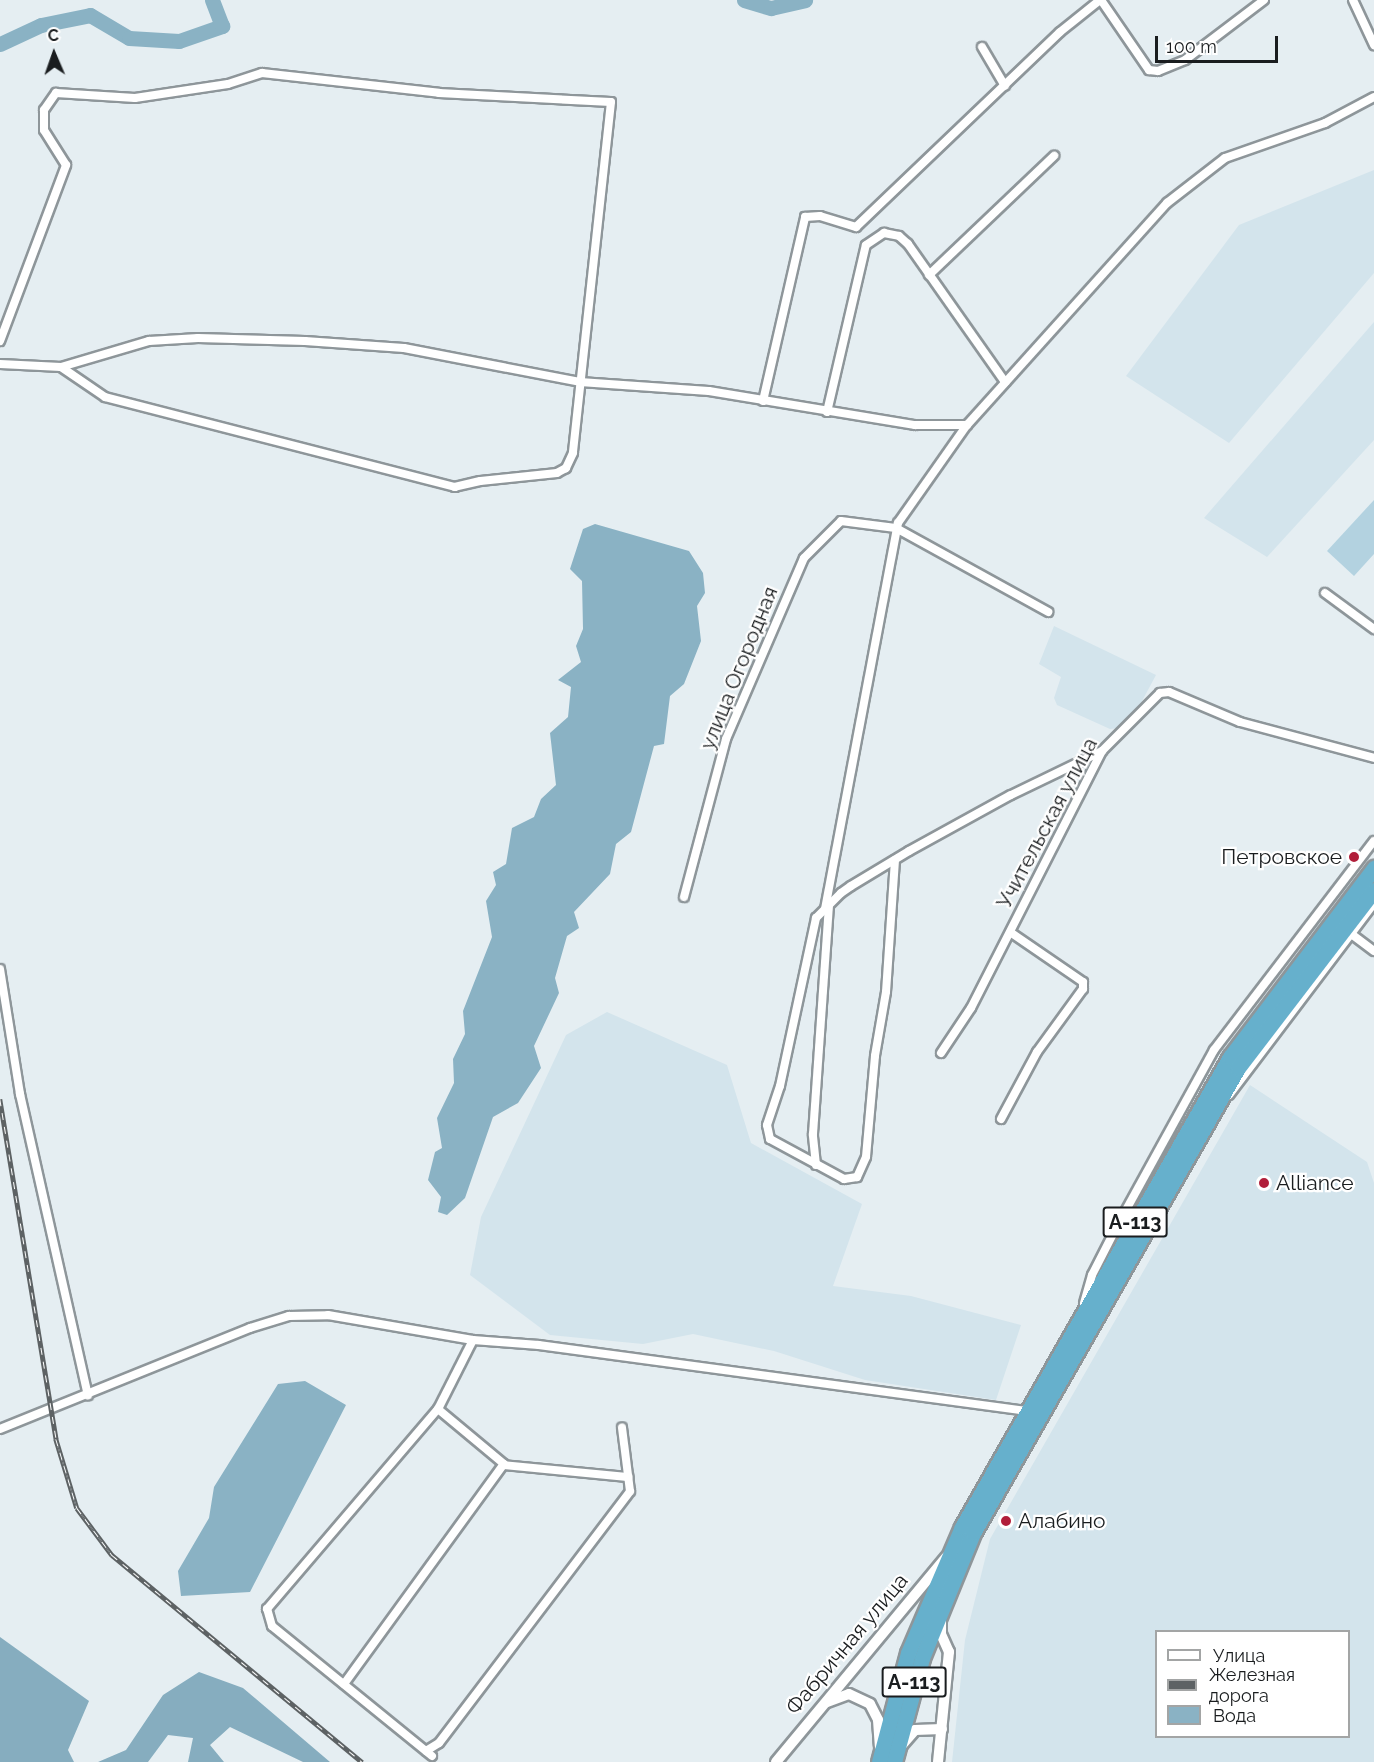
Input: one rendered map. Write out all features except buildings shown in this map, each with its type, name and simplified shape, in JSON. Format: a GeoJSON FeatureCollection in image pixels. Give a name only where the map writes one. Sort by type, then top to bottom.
{"type":"FeatureCollection","features":[{"type":"Feature","properties":{"kind":"highway","name":"А-113"},"geometry":{"type":"LineString","coordinates":[[880,1757],[908,1653],[950,1553],[1028,1411],[1230,1058],[1374,868]]}},
{"type":"Feature","properties":{"kind":"highway","name":"А-113"},"geometry":{"type":"LineString","coordinates":[[894,1762],[912,1687],[973,1533],[1208,1117],[1265,1028],[1374,890]]}},
{"type":"Feature","properties":{"kind":"street"},"geometry":{"type":"LineString","coordinates":[[763,401],[806,217],[820,216],[856,227],[1100,0],[1149,70],[1158,71],[1191,56],[1264,0]]}},
{"type":"Feature","properties":{"kind":"street"},"geometry":{"type":"LineString","coordinates":[[1353,0],[1374,45]]}},
{"type":"Feature","properties":{"kind":"street"},"geometry":{"type":"LineString","coordinates":[[982,47],[1005,86]]}},
{"type":"Feature","properties":{"kind":"street"},"geometry":{"type":"LineString","coordinates":[[0,341],[66,165],[44,130],[44,110],[56,93],[135,98],[228,84],[262,73],[439,93],[611,102],[573,453],[566,468],[557,473],[480,481],[455,487],[105,397],[61,367]]}},
{"type":"Feature","properties":{"kind":"street"},"geometry":{"type":"LineString","coordinates":[[816,1165],[813,1134],[827,906],[896,528],[967,425],[1167,203],[1226,158],[1325,123],[1374,97]]}},
{"type":"Feature","properties":{"kind":"street"},"geometry":{"type":"LineString","coordinates":[[929,275],[1054,156]]}},
{"type":"Feature","properties":{"kind":"street"},"geometry":{"type":"LineString","coordinates":[[827,412],[866,245],[881,234],[899,236],[1005,382]]}},
{"type":"Feature","properties":{"kind":"street"},"geometry":{"type":"LineString","coordinates":[[0,364],[61,367],[149,341],[210,338],[404,348],[580,382],[709,391],[915,425],[967,425]]}},
{"type":"Feature","properties":{"kind":"street","name":"улица Огородная"},"geometry":{"type":"LineString","coordinates":[[684,897],[726,739],[804,558],[841,521],[896,528]]}},
{"type":"Feature","properties":{"kind":"street"},"geometry":{"type":"LineString","coordinates":[[896,528],[1048,612]]}},
{"type":"Feature","properties":{"kind":"street"},"geometry":{"type":"LineString","coordinates":[[1325,592],[1374,629]]}},
{"type":"Feature","properties":{"kind":"street","name":"Учительская улица"},"geometry":{"type":"LineString","coordinates":[[941,1053],[971,1008],[1010,932],[1029,888],[1102,751],[1160,693],[1169,692],[1240,722],[1374,758]]}},
{"type":"Feature","properties":{"kind":"street"},"geometry":{"type":"LineString","coordinates":[[895,860],[888,971],[863,1170],[857,1177],[844,1179],[770,1139],[767,1125],[780,1086],[814,928],[827,906],[895,860],[1011,795],[1102,751]]}},
{"type":"Feature","properties":{"kind":"street"},"geometry":{"type":"LineString","coordinates":[[1078,1322],[1092,1275],[1214,1050],[1374,841]]}},
{"type":"Feature","properties":{"kind":"street"},"geometry":{"type":"LineString","coordinates":[[1208,1117],[1237,1086],[1374,903]]}},
{"type":"Feature","properties":{"kind":"street"},"geometry":{"type":"LineString","coordinates":[[1001,1119],[1037,1052],[1083,989],[1083,982],[1010,932]]}},
{"type":"Feature","properties":{"kind":"street"},"geometry":{"type":"LineString","coordinates":[[1350,933],[1374,951]]}},
{"type":"Feature","properties":{"kind":"street"},"geometry":{"type":"LineString","coordinates":[[0,969],[20,1094],[88,1395]]}},
{"type":"Feature","properties":{"kind":"street"},"geometry":{"type":"LineString","coordinates":[[0,1429],[250,1328],[289,1316],[328,1315],[473,1340],[539,1345],[1028,1411]]}},
{"type":"Feature","properties":{"kind":"street"},"geometry":{"type":"LineString","coordinates":[[473,1340],[438,1409],[267,1609],[272,1626],[429,1753],[439,1743],[630,1491],[622,1428]]}},
{"type":"Feature","properties":{"kind":"street"},"geometry":{"type":"LineString","coordinates":[[438,1409],[503,1465]]}},
{"type":"Feature","properties":{"kind":"street"},"geometry":{"type":"LineString","coordinates":[[344,1684],[503,1465],[514,1463],[628,1478]]}},
{"type":"Feature","properties":{"kind":"street","name":"Фабричная улица"},"geometry":{"type":"LineString","coordinates":[[776,1762],[819,1707],[950,1553]]}},
{"type":"Feature","properties":{"kind":"street"},"geometry":{"type":"LineString","coordinates":[[938,1762],[949,1652],[941,1634],[943,1605]]}},
{"type":"Feature","properties":{"kind":"street"},"geometry":{"type":"LineString","coordinates":[[819,1707],[839,1695],[864,1699],[875,1710],[880,1757]]}},
{"type":"Feature","properties":{"kind":"street"},"geometry":{"type":"LineString","coordinates":[[894,1762],[910,1733],[920,1728],[942,1728]]}},
{"type":"Feature","properties":{"kind":"shaded area"},"geometry":{"type":"Polygon","coordinates":[[[1374,170],[1374,273],[1229,443],[1126,376],[1239,225],[1374,170]]]}},
{"type":"Feature","properties":{"kind":"shaded area"},"geometry":{"type":"Polygon","coordinates":[[[1374,322],[1374,440],[1267,557],[1204,518],[1374,322]]]}},
{"type":"Feature","properties":{"kind":"shaded area"},"geometry":{"type":"Polygon","coordinates":[[[1374,500],[1374,554],[1354,576],[1327,551],[1374,500]]]}},
{"type":"Feature","properties":{"kind":"shaded area"},"geometry":{"type":"Polygon","coordinates":[[[1054,626],[1156,675],[1134,716],[1119,728],[1110,729],[1057,705],[1054,698],[1061,677],[1039,664],[1054,626]]]}},
{"type":"Feature","properties":{"kind":"shaded area"},"geometry":{"type":"Polygon","coordinates":[[[607,1012],[727,1065],[751,1143],[862,1204],[833,1286],[911,1296],[1021,1325],[996,1400],[865,1380],[774,1351],[693,1334],[643,1344],[550,1335],[470,1275],[481,1217],[566,1035],[607,1012]]]}},
{"type":"Feature","properties":{"kind":"shaded area"},"geometry":{"type":"Polygon","coordinates":[[[1250,1085],[1367,1162],[1374,1183],[1374,1762],[952,1762],[965,1640],[990,1539],[1250,1085]]]}},
{"type":"Feature","properties":{"kind":"shaded area"},"geometry":{"type":"Polygon","coordinates":[[[0,1637],[89,1701],[68,1750],[74,1762],[0,1762],[0,1637]]]}},
{"type":"Feature","properties":{"kind":"shaded area"},"geometry":{"type":"Polygon","coordinates":[[[199,1672],[243,1688],[330,1762],[303,1762],[230,1727],[210,1745],[224,1762],[188,1762],[193,1738],[168,1735],[148,1762],[98,1762],[126,1750],[163,1695],[199,1672]]]}},
{"type":"Feature","properties":{"kind":"water"},"geometry":{"type":"Polygon","coordinates":[[[595,524],[689,551],[703,573],[705,593],[697,606],[701,641],[684,684],[670,696],[664,744],[654,746],[631,832],[616,844],[610,874],[574,912],[579,928],[567,936],[555,978],[559,993],[534,1046],[541,1068],[518,1103],[493,1117],[465,1198],[447,1215],[438,1212],[441,1197],[428,1180],[435,1152],[442,1148],[437,1118],[454,1083],[453,1059],[465,1034],[463,1011],[492,937],[486,901],[496,885],[493,872],[506,864],[512,828],[534,817],[541,799],[556,785],[550,733],[568,717],[571,687],[558,680],[581,662],[576,646],[583,629],[582,581],[570,569],[583,529],[595,524]]]}},
{"type":"Feature","properties":{"kind":"water"},"geometry":{"type":"Polygon","coordinates":[[[305,1381],[346,1405],[250,1592],[181,1596],[178,1571],[209,1518],[214,1487],[278,1384],[305,1381]]]}},
{"type":"Feature","properties":{"kind":"waterway"},"geometry":{"type":"LineString","coordinates":[[0,44],[41,25],[90,15],[129,38],[179,41],[222,26],[212,0]]}},
{"type":"Feature","properties":{"kind":"waterway"},"geometry":{"type":"LineString","coordinates":[[744,0],[771,8],[805,0]]}},
{"type":"Feature","properties":{"kind":"railway"},"geometry":{"type":"LineString","coordinates":[[0,1099],[56,1439],[77,1508],[112,1555],[362,1762]]}},
{"type":"Feature","properties":{"kind":"place","name":"Петровское"},"geometry":{"type":"Point","coordinates":[1354,857]}},
{"type":"Feature","properties":{"kind":"place","name":"Alliance"},"geometry":{"type":"Point","coordinates":[1264,1183]}},
{"type":"Feature","properties":{"kind":"place","name":"Алабино"},"geometry":{"type":"Point","coordinates":[1006,1521]}}]}
